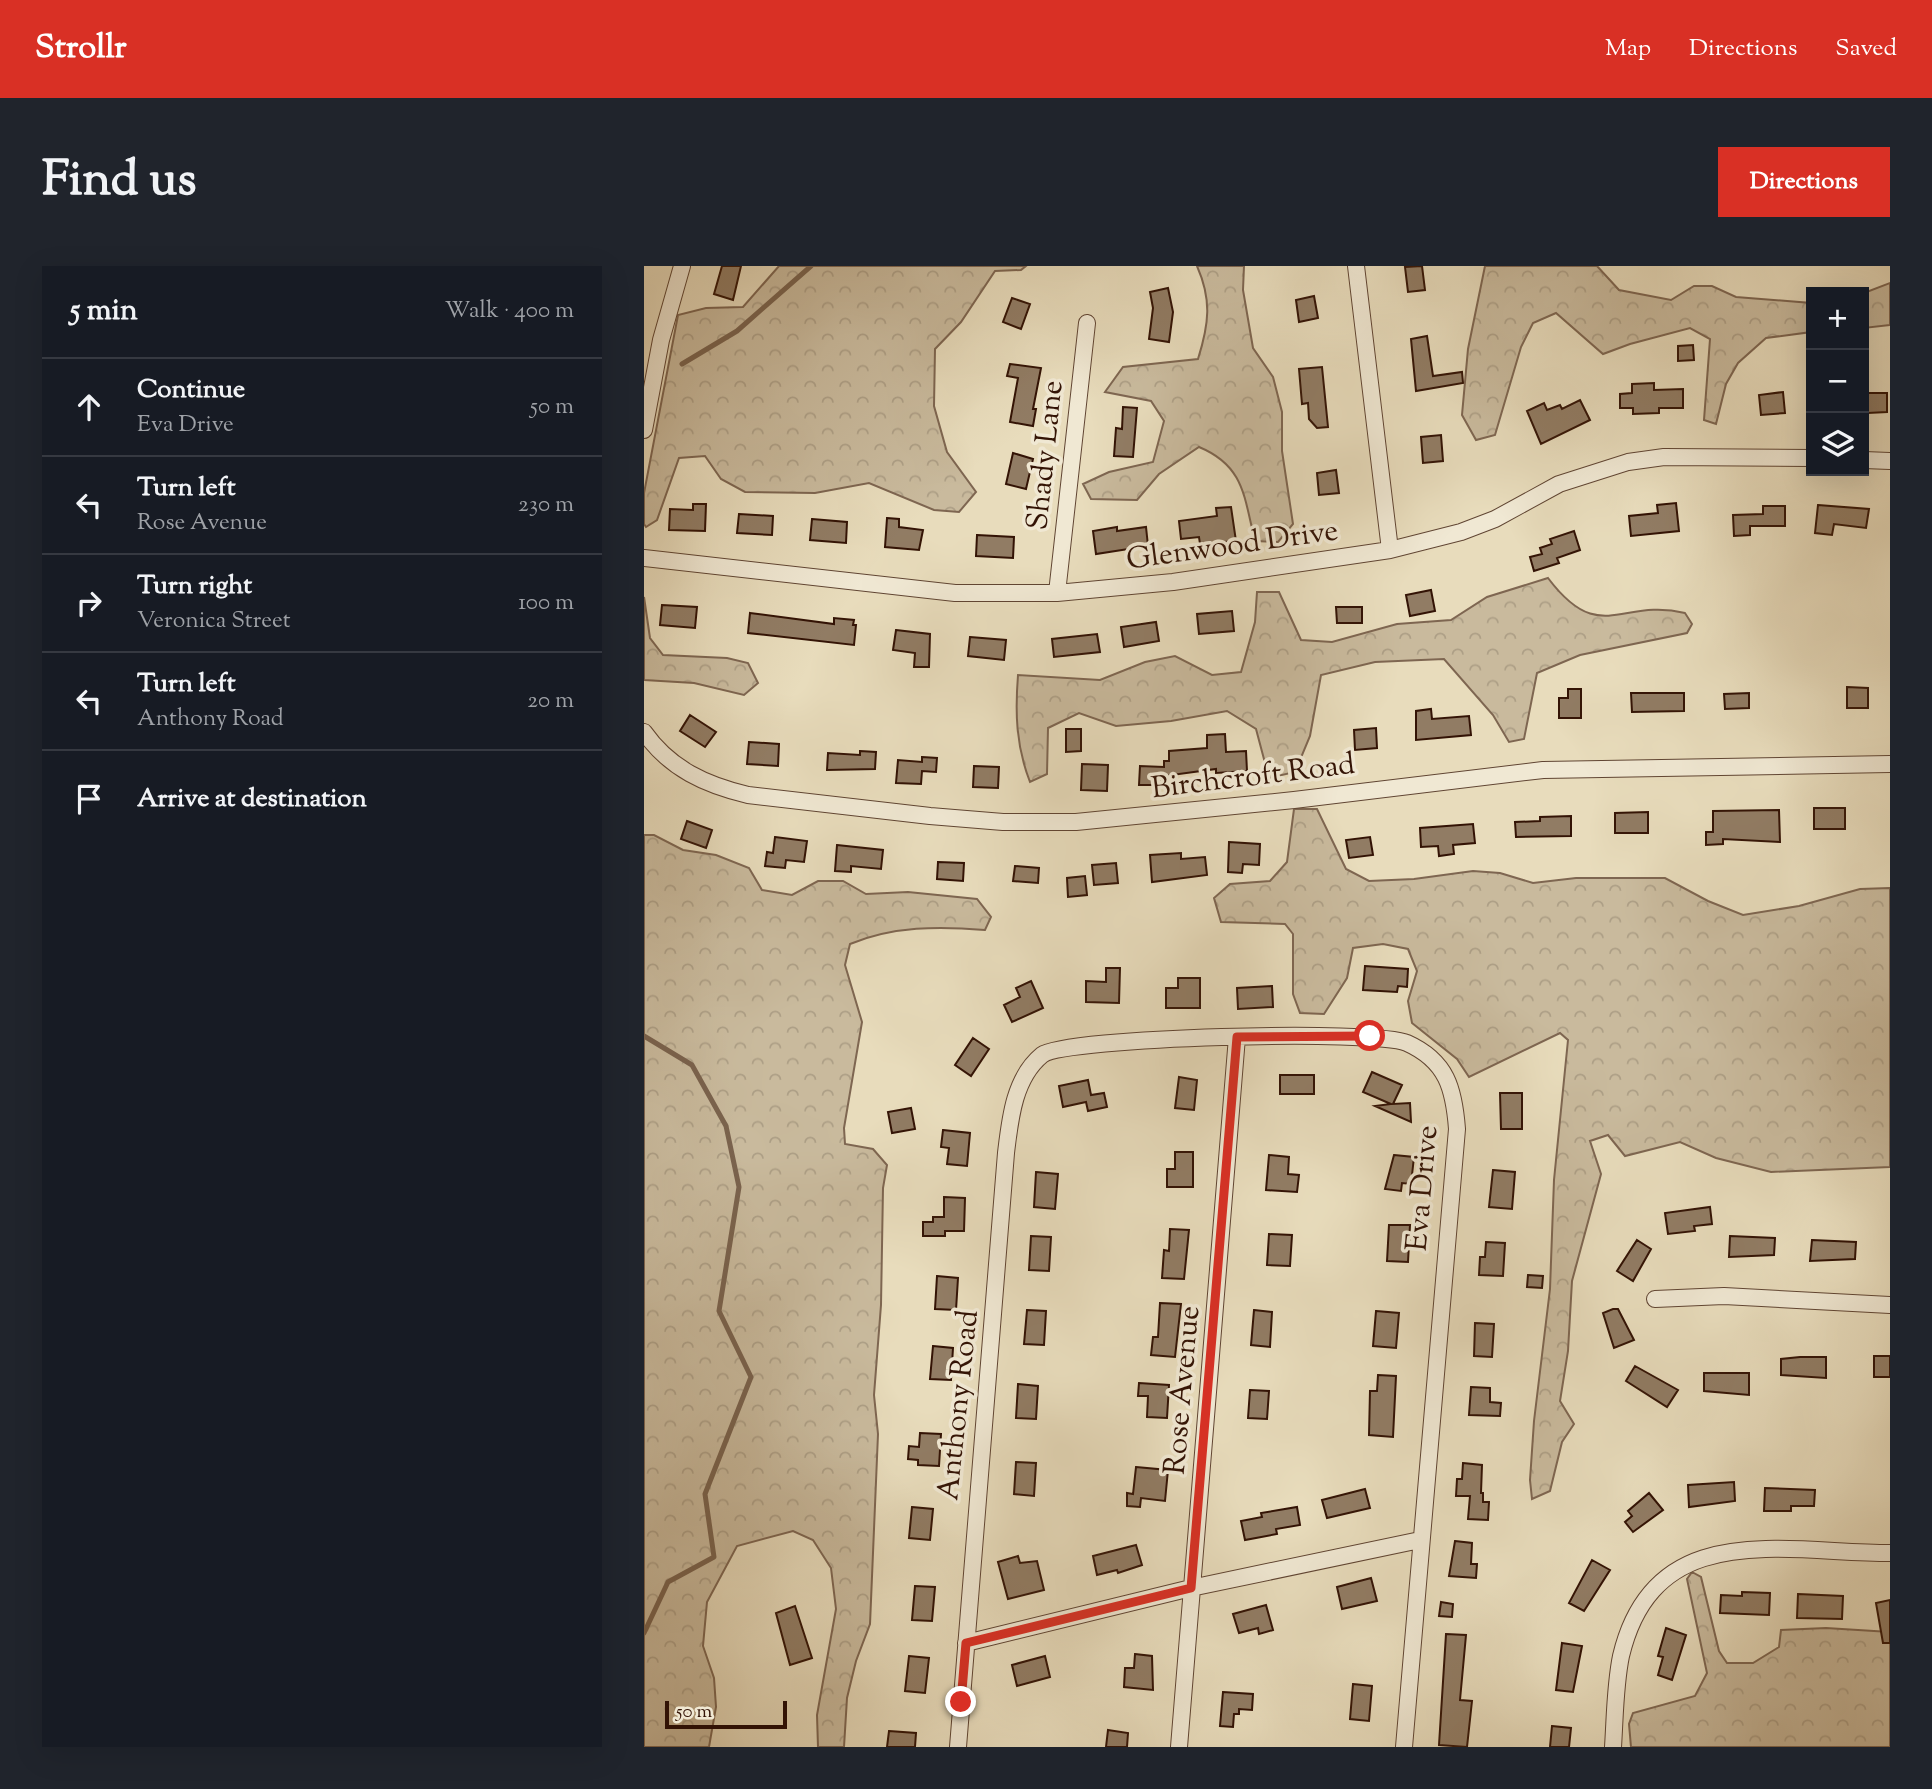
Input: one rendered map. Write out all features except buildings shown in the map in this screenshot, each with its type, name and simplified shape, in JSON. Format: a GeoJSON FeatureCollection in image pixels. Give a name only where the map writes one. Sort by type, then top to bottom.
{"type":"FeatureCollection","features":[{"type":"Feature","properties":{"kind":"street"},"geometry":{"type":"LineString","coordinates":[[644,430],[661,340],[682,266]]}},
{"type":"Feature","properties":{"kind":"street"},"geometry":{"type":"LineString","coordinates":[[1356,266],[1390,550]]}},
{"type":"Feature","properties":{"kind":"street","name":"Shady Lane"},"geometry":{"type":"LineString","coordinates":[[1057,593],[1087,323]]}},
{"type":"Feature","properties":{"kind":"street","name":"Glenwood Drive"},"geometry":{"type":"LineString","coordinates":[[644,558],[955,593],[1057,593],[1173,582],[1390,550],[1461,532],[1495,519],[1559,484],[1628,462],[1664,457],[1806,458]]}},
{"type":"Feature","properties":{"kind":"street"},"geometry":{"type":"LineString","coordinates":[[1869,460],[1890,461]]}},
{"type":"Feature","properties":{"kind":"street","name":"Birchcroft Road"},"geometry":{"type":"LineString","coordinates":[[644,732],[654,746],[681,770],[713,786],[748,795],[1003,822],[1112,820],[1543,770],[1890,764]]}},
{"type":"Feature","properties":{"kind":"street","name":"Eva Drive"},"geometry":{"type":"LineString","coordinates":[[1028,1073],[1043,1054],[1078,1044],[1237,1037],[1370,1036],[1406,1042],[1436,1061],[1454,1093],[1457,1129],[1404,1747]]}},
{"type":"Feature","properties":{"kind":"street","name":"Rose Avenue"},"geometry":{"type":"LineString","coordinates":[[1179,1747],[1237,1037]]}},
{"type":"Feature","properties":{"kind":"street","name":"Anthony Road"},"geometry":{"type":"LineString","coordinates":[[958,1747],[1006,1153],[1010,1116],[1021,1082],[1028,1073]]}},
{"type":"Feature","properties":{"kind":"street"},"geometry":{"type":"LineString","coordinates":[[1656,1299],[1724,1296],[1890,1305]]}},
{"type":"Feature","properties":{"kind":"street"},"geometry":{"type":"LineString","coordinates":[[966,1643],[1191,1588],[1420,1540]]}},
{"type":"Feature","properties":{"kind":"street"},"geometry":{"type":"LineString","coordinates":[[1613,1747],[1621,1658],[1631,1623],[1651,1592],[1677,1568],[1711,1554],[1746,1549],[1890,1553]]}},
{"type":"Feature","properties":{"kind":"green space"},"geometry":{"type":"Polygon","coordinates":[[[779,266],[1026,266],[1021,270],[995,271],[961,322],[935,349],[934,406],[947,452],[976,492],[959,512],[934,510],[869,483],[815,493],[745,492],[721,479],[705,456],[679,458],[657,520],[646,527],[644,493],[678,315],[706,308],[743,307],[779,266]]]}},
{"type":"Feature","properties":{"kind":"green space"},"geometry":{"type":"Polygon","coordinates":[[[1197,266],[1244,266],[1243,290],[1253,348],[1273,377],[1282,412],[1282,451],[1293,524],[1278,542],[1255,541],[1245,497],[1234,474],[1226,464],[1199,447],[1159,474],[1137,500],[1091,499],[1083,484],[1109,472],[1153,462],[1164,421],[1151,401],[1105,392],[1123,367],[1198,359],[1205,334],[1207,301],[1197,266]]]}},
{"type":"Feature","properties":{"kind":"green space"},"geometry":{"type":"Polygon","coordinates":[[[1485,266],[1597,266],[1619,290],[1671,300],[1694,286],[1712,286],[1736,297],[1806,303],[1806,333],[1766,338],[1738,363],[1726,384],[1716,424],[1704,420],[1710,339],[1690,328],[1603,354],[1556,313],[1533,323],[1521,347],[1495,435],[1476,440],[1462,415],[1468,349],[1485,266]]]}},
{"type":"Feature","properties":{"kind":"green space"},"geometry":{"type":"Polygon","coordinates":[[[1890,283],[1890,325],[1869,327],[1869,291],[1890,283]]]}},
{"type":"Feature","properties":{"kind":"green space"},"geometry":{"type":"Polygon","coordinates":[[[1548,578],[1566,599],[1582,610],[1597,615],[1663,610],[1685,613],[1692,624],[1687,633],[1580,655],[1537,673],[1524,739],[1509,742],[1493,715],[1444,659],[1375,662],[1321,675],[1310,736],[1295,772],[1269,778],[1256,729],[1227,711],[1171,721],[1116,726],[1079,713],[1048,728],[1047,774],[1030,782],[1018,729],[1018,675],[1100,680],[1145,662],[1175,656],[1212,675],[1241,672],[1255,622],[1257,592],[1279,592],[1301,640],[1332,642],[1397,624],[1451,620],[1487,597],[1548,578]]]}},
{"type":"Feature","properties":{"kind":"green space"},"geometry":{"type":"Polygon","coordinates":[[[644,597],[650,638],[663,655],[727,658],[748,663],[758,683],[744,695],[694,683],[644,680],[644,597]]]}},
{"type":"Feature","properties":{"kind":"green space"},"geometry":{"type":"Polygon","coordinates":[[[1294,809],[1317,809],[1346,869],[1369,881],[1414,879],[1473,871],[1500,873],[1533,883],[1576,878],[1665,878],[1708,901],[1743,915],[1799,906],[1860,889],[1890,888],[1890,1167],[1771,1172],[1716,1158],[1680,1142],[1625,1156],[1608,1135],[1590,1141],[1601,1174],[1572,1281],[1568,1351],[1560,1401],[1574,1424],[1562,1442],[1550,1491],[1532,1499],[1530,1480],[1534,1421],[1550,1289],[1554,1180],[1568,1040],[1560,1033],[1469,1077],[1457,1059],[1412,1023],[1408,1001],[1417,971],[1408,949],[1383,944],[1353,948],[1347,978],[1324,1014],[1300,1013],[1293,994],[1293,934],[1285,924],[1221,922],[1214,898],[1230,884],[1270,881],[1287,862],[1294,809]]]}},
{"type":"Feature","properties":{"kind":"green space"},"geometry":{"type":"Polygon","coordinates":[[[644,835],[654,835],[683,850],[716,855],[749,868],[762,890],[792,895],[818,881],[843,881],[866,894],[908,892],[977,899],[991,917],[985,930],[916,929],[866,938],[850,944],[845,965],[862,1022],[844,1128],[845,1144],[873,1149],[887,1165],[883,1188],[881,1305],[874,1395],[878,1434],[870,1624],[856,1661],[847,1698],[844,1747],[818,1747],[817,1715],[836,1609],[831,1568],[813,1540],[793,1531],[737,1546],[707,1602],[703,1646],[714,1678],[716,1707],[709,1747],[644,1747],[644,835]]]}},
{"type":"Feature","properties":{"kind":"green space"},"geometry":{"type":"Polygon","coordinates":[[[1692,1572],[1701,1577],[1719,1651],[1727,1663],[1753,1663],[1779,1647],[1781,1630],[1826,1628],[1890,1632],[1890,1747],[1631,1747],[1629,1724],[1633,1713],[1695,1696],[1707,1673],[1687,1579],[1692,1572]]]}},
{"type":"Feature","properties":{"kind":"waterway"},"geometry":{"type":"LineString","coordinates":[[682,364],[737,331],[811,266]]}},
{"type":"Feature","properties":{"kind":"waterway"},"geometry":{"type":"LineString","coordinates":[[644,1036],[692,1065],[726,1126],[739,1187],[719,1311],[751,1377],[705,1494],[714,1557],[668,1582],[644,1633]]}},
{"type":"Feature","properties":{"kind":"route"},"geometry":{"type":"LineString","coordinates":[[961,1702],[966,1643],[1191,1588],[1204,1461],[1237,1037],[1370,1036]]}}]}
